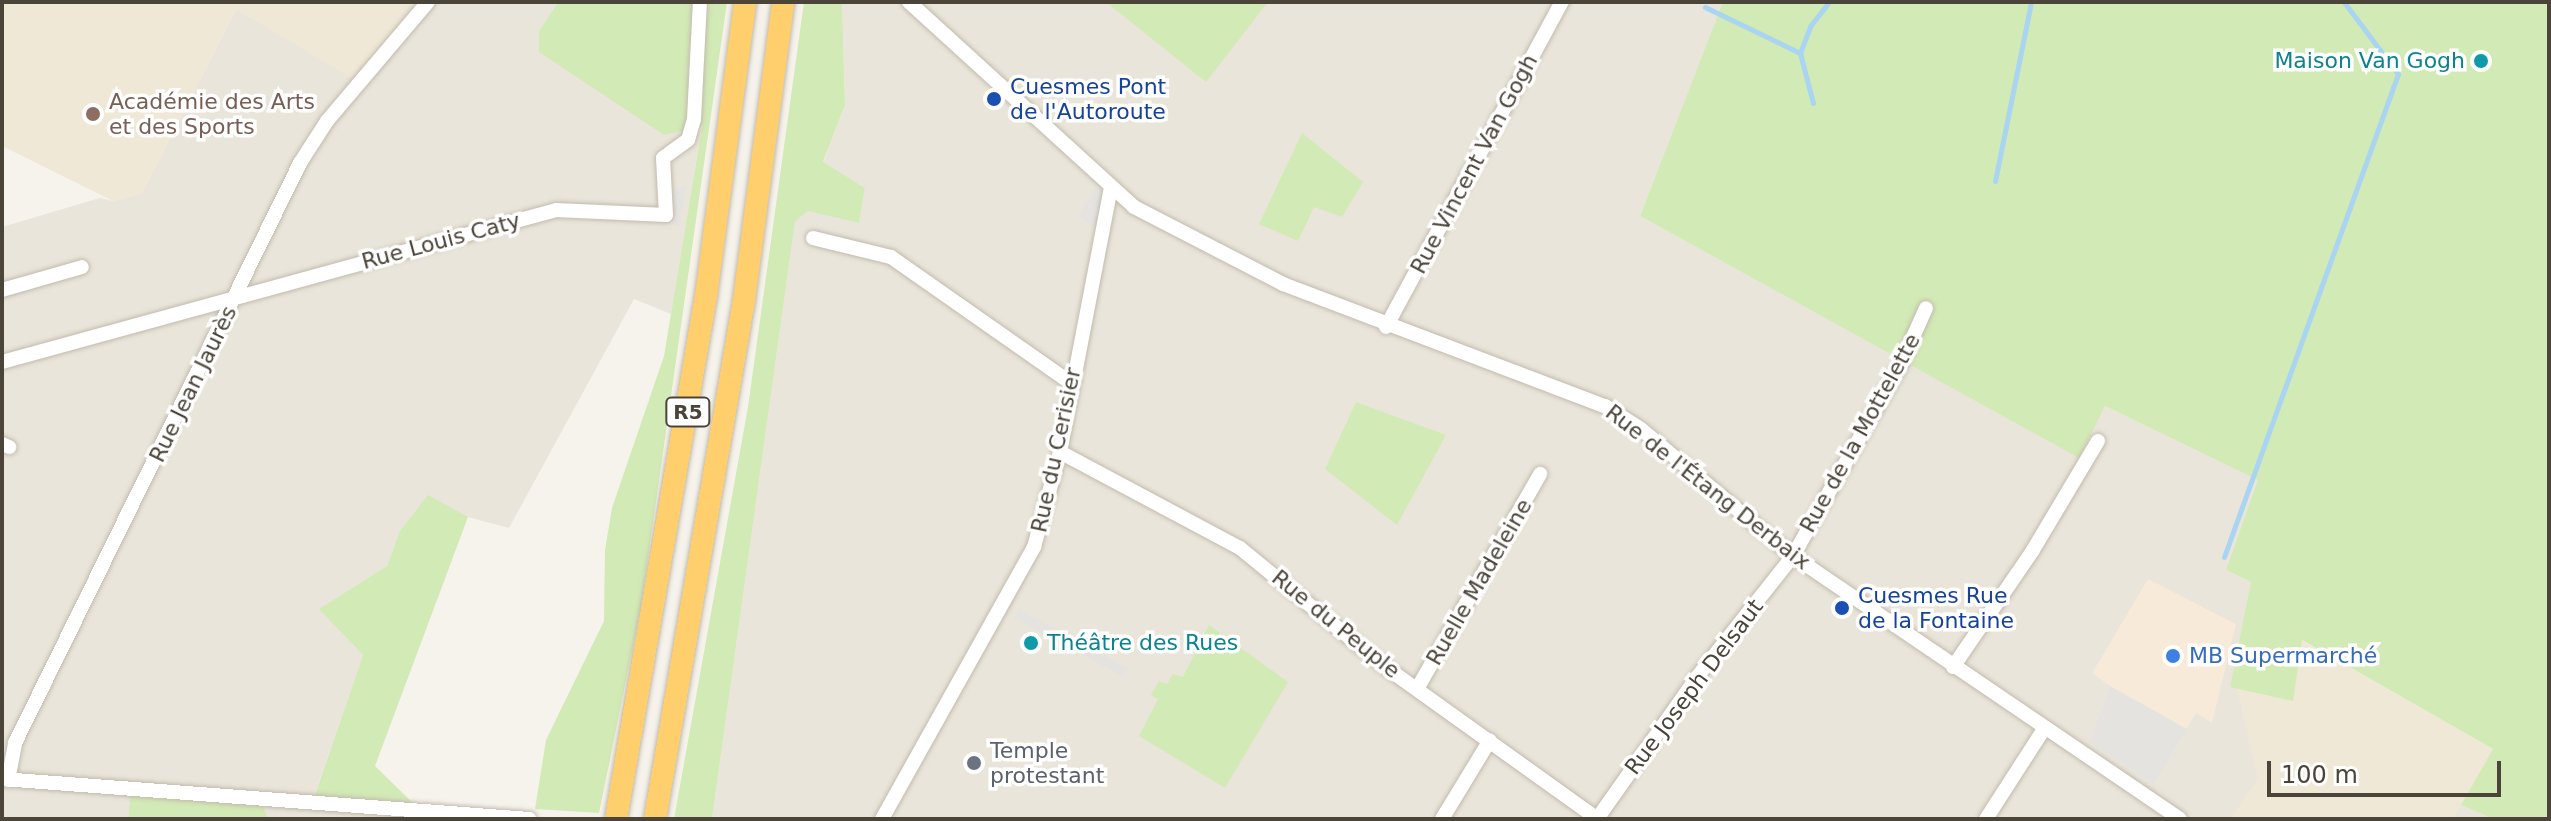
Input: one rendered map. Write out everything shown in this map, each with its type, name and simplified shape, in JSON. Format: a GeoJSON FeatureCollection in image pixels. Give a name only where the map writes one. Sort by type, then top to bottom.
{"type":"FeatureCollection","features":[{"type":"Feature","properties":{"kind":"highway","name":"R5"},"geometry":{"type":"LineString","coordinates":[[616,819],[655,614],[706,296],[745,2]]}},
{"type":"Feature","properties":{"kind":"highway","name":"R5"},"geometry":{"type":"LineString","coordinates":[[655,819],[739,331],[783,2]]}},
{"type":"Feature","properties":{"kind":"street","name":"Rue Louis Caty"},"geometry":{"type":"LineString","coordinates":[[2,362],[237,295],[556,210],[666,215],[663,158],[688,140],[694,119],[700,2]]}},
{"type":"Feature","properties":{"kind":"street","name":"Rue de l'Étang Derbaix"},"geometry":{"type":"LineString","coordinates":[[909,2],[1111,188],[1207,247],[1386,327],[1605,406],[1641,429],[1793,556],[2180,819]]}},
{"type":"Feature","properties":{"kind":"street","name":"Rue Vincent Van Gogh"},"geometry":{"type":"LineString","coordinates":[[1386,327],[1562,2]]}},
{"type":"Feature","properties":{"kind":"street","name":"Rue Jean Jaurès"},"geometry":{"type":"LineString","coordinates":[[5,779],[15,743],[312,143],[421,5]]}},
{"type":"Feature","properties":{"kind":"street","name":"Rue du Cerisier"},"geometry":{"type":"LineString","coordinates":[[882,819],[1034,547],[1060,452],[1111,188]]}},
{"type":"Feature","properties":{"kind":"street"},"geometry":{"type":"LineString","coordinates":[[813,238],[891,257],[1071,383]]}},
{"type":"Feature","properties":{"kind":"street"},"geometry":{"type":"LineString","coordinates":[[2,290],[82,267]]}},
{"type":"Feature","properties":{"kind":"street","name":"Rue de la Mottelette"},"geometry":{"type":"LineString","coordinates":[[1793,556],[1901,364],[1926,308]]}},
{"type":"Feature","properties":{"kind":"street"},"geometry":{"type":"LineString","coordinates":[[1953,667],[2033,550],[2098,441]]}},
{"type":"Feature","properties":{"kind":"street","name":"Rue du Peuple"},"geometry":{"type":"LineString","coordinates":[[1060,452],[1240,548],[1417,689],[1598,819]]}},
{"type":"Feature","properties":{"kind":"street","name":"Ruelle Madeleine"},"geometry":{"type":"LineString","coordinates":[[1417,689],[1540,474]]}},
{"type":"Feature","properties":{"kind":"street","name":"Rue Joseph Delsaut"},"geometry":{"type":"LineString","coordinates":[[1598,819],[1697,677],[1793,556]]}},
{"type":"Feature","properties":{"kind":"street"},"geometry":{"type":"LineString","coordinates":[[1986,819],[2044,729]]}},
{"type":"Feature","properties":{"kind":"street"},"geometry":{"type":"LineString","coordinates":[[1442,819],[1490,740]]}},
{"type":"Feature","properties":{"kind":"street"},"geometry":{"type":"LineString","coordinates":[[5,779],[529,819]]}},
{"type":"Feature","properties":{"kind":"shaded area","name":"Académie des Arts et des Sports"},"geometry":{"type":"Polygon","coordinates":[[[2,2],[418,2],[358,82],[236,9],[142,193],[113,201],[2,146],[2,2]]]}},
{"type":"Feature","properties":{"kind":"shaded area"},"geometry":{"type":"Polygon","coordinates":[[[418,2],[558,2],[539,31],[702,125],[671,314],[634,299],[509,528],[464,516],[401,531],[387,566],[320,609],[363,655],[312,802],[529,819],[268,819],[259,799],[131,790],[128,819],[2,819],[2,227],[100,198],[113,201],[142,193],[236,9],[358,81],[418,2]]]}},
{"type":"Feature","properties":{"kind":"shaded area"},"geometry":{"type":"Polygon","coordinates":[[[842,2],[1723,3],[1640,216],[2078,457],[2105,406],[2259,480],[2226,570],[2251,582],[2292,700],[2493,749],[2461,805],[2493,819],[712,819],[795,222],[808,211],[859,222],[865,188],[823,163],[845,105],[842,2]]]}},
{"type":"Feature","properties":{"kind":"shaded area"},"geometry":{"type":"Polygon","coordinates":[[[686,185],[680,226],[664,224],[666,192],[686,185]]]}},
{"type":"Feature","properties":{"kind":"shaded area"},"geometry":{"type":"Polygon","coordinates":[[[1096,187],[1104,192],[1096,229],[1078,216],[1096,187]]]}},
{"type":"Feature","properties":{"kind":"shaded area"},"geometry":{"type":"Polygon","coordinates":[[[2148,579],[2236,624],[2212,723],[2196,713],[2154,785],[2089,742],[2110,686],[2092,673],[2148,579]]]}},
{"type":"Feature","properties":{"kind":"shaded area"},"geometry":{"type":"Polygon","coordinates":[[[1019,609],[1128,668],[1123,677],[1014,618],[1019,609]]]}},
{"type":"Feature","properties":{"kind":"shaded area"},"geometry":{"type":"Polygon","coordinates":[[[2301,640],[2493,749],[2453,819],[2230,819],[2258,780],[2237,688],[2292,700],[2301,640]]]}},
{"type":"Feature","properties":{"kind":"shaded area"},"geometry":{"type":"Polygon","coordinates":[[[2110,686],[2187,729],[2154,785],[2089,742],[2110,686]]]}},
{"type":"Feature","properties":{"kind":"green space"},"geometry":{"type":"Polygon","coordinates":[[[558,2],[727,2],[641,607],[599,813],[535,809],[546,740],[604,621],[605,550],[612,508],[664,356],[702,126],[664,135],[539,52],[539,31],[558,2]]]}},
{"type":"Feature","properties":{"kind":"green space"},"geometry":{"type":"Polygon","coordinates":[[[804,2],[842,2],[845,105],[823,162],[865,188],[859,223],[808,211],[795,222],[712,819],[674,819],[748,407],[804,2]]]}},
{"type":"Feature","properties":{"kind":"green space"},"geometry":{"type":"Polygon","coordinates":[[[1106,2],[1268,2],[1206,82],[1106,2]]]}},
{"type":"Feature","properties":{"kind":"green space"},"geometry":{"type":"Polygon","coordinates":[[[1723,2],[2549,2],[2549,819],[2493,819],[2461,805],[2493,749],[2302,640],[2293,701],[2230,687],[2251,582],[2226,570],[2258,480],[2105,406],[2079,458],[1640,216],[1723,2]]]}},
{"type":"Feature","properties":{"kind":"green space"},"geometry":{"type":"Polygon","coordinates":[[[1302,133],[1363,182],[1342,217],[1314,207],[1298,241],[1259,224],[1302,133]]]}},
{"type":"Feature","properties":{"kind":"green space"},"geometry":{"type":"Polygon","coordinates":[[[1356,402],[1446,435],[1397,525],[1325,469],[1356,402]]]}},
{"type":"Feature","properties":{"kind":"green space"},"geometry":{"type":"Polygon","coordinates":[[[428,495],[468,517],[375,766],[421,811],[312,803],[363,655],[319,609],[387,566],[400,531],[428,495]]]}},
{"type":"Feature","properties":{"kind":"green space"},"geometry":{"type":"Polygon","coordinates":[[[1209,625],[1288,682],[1225,788],[1139,736],[1158,699],[1151,695],[1159,681],[1167,684],[1173,674],[1183,677],[1209,625]]]}},
{"type":"Feature","properties":{"kind":"green space"},"geometry":{"type":"Polygon","coordinates":[[[131,789],[260,799],[268,819],[128,819],[131,789]]]}},
{"type":"Feature","properties":{"kind":"waterway"},"geometry":{"type":"LineString","coordinates":[[1813,103],[1800,53],[1811,25],[1829,2]]}},
{"type":"Feature","properties":{"kind":"waterway"},"geometry":{"type":"LineString","coordinates":[[1995,181],[2031,2]]}},
{"type":"Feature","properties":{"kind":"waterway"},"geometry":{"type":"LineString","coordinates":[[2224,557],[2398,74],[2344,2]]}},
{"type":"Feature","properties":{"kind":"waterway"},"geometry":{"type":"LineString","coordinates":[[1705,7],[1800,53]]}},
{"type":"Feature","properties":{"kind":"place","name":"Maison Van Gogh"},"geometry":{"type":"Point","coordinates":[2481,61]}},
{"type":"Feature","properties":{"kind":"place","name":"Cuesmes Pont de l'Autoroute"},"geometry":{"type":"Point","coordinates":[994,99]}},
{"type":"Feature","properties":{"kind":"place","name":"Académie des Arts et des Sports"},"geometry":{"type":"Point","coordinates":[93,114]}},
{"type":"Feature","properties":{"kind":"place","name":"Cuesmes Rue de la Fontaine"},"geometry":{"type":"Point","coordinates":[1842,608]}},
{"type":"Feature","properties":{"kind":"place","name":"Théâtre des Rues"},"geometry":{"type":"Point","coordinates":[1031,643]}},
{"type":"Feature","properties":{"kind":"place","name":"MB Supermarché"},"geometry":{"type":"Point","coordinates":[2173,656]}},
{"type":"Feature","properties":{"kind":"place","name":"Temple protestant"},"geometry":{"type":"Point","coordinates":[974,763]}}]}
